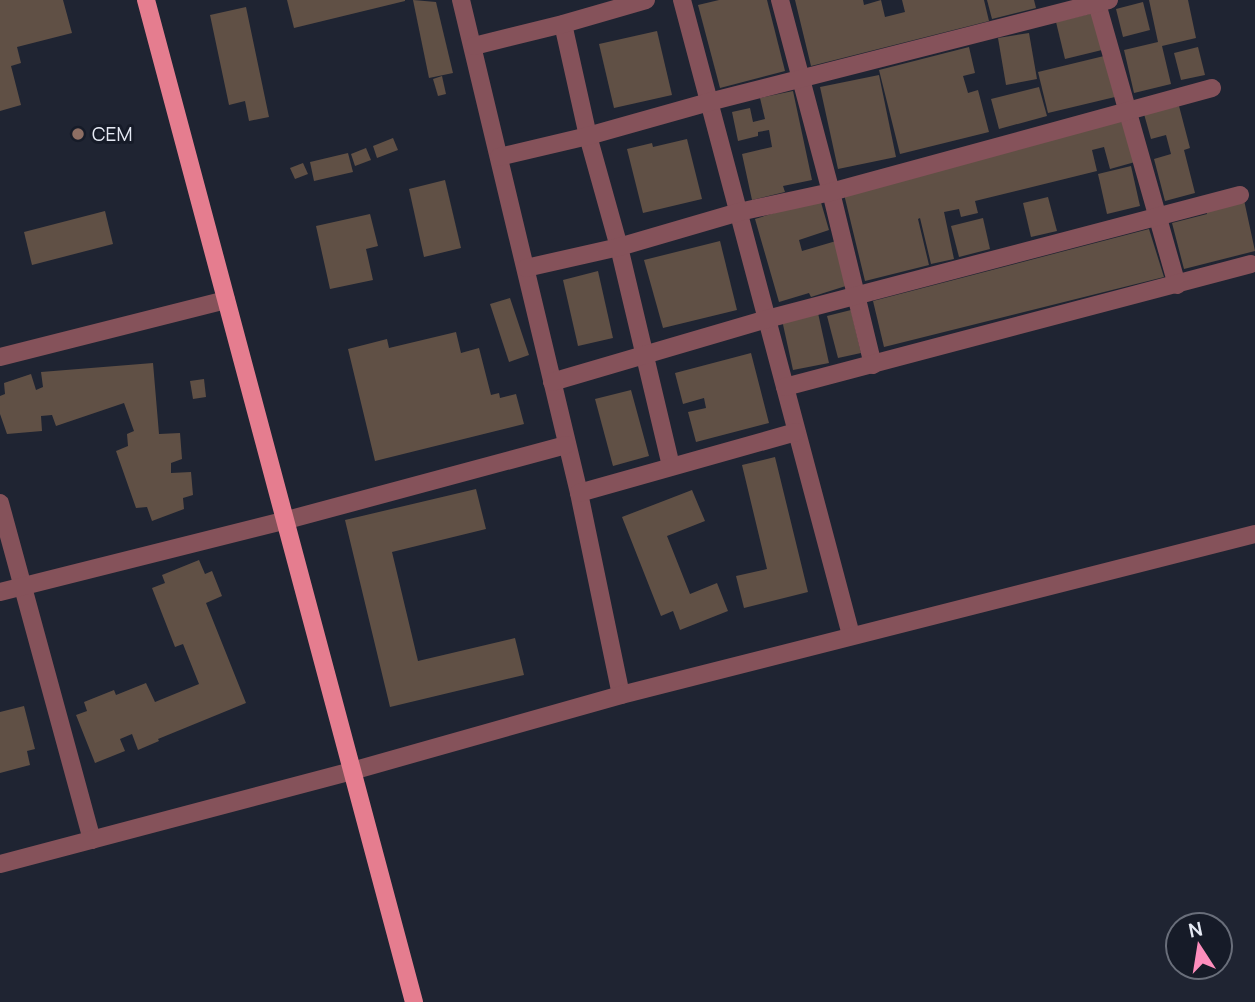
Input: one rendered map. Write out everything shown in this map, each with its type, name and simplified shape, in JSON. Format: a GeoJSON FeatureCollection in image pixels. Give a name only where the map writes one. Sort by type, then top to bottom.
{"type":"FeatureCollection","features":[{"type":"Feature","properties":{"kind":"main road"},"geometry":{"type":"LineString","coordinates":[[146,0],[414,1002]]}},
{"type":"Feature","properties":{"kind":"street"},"geometry":{"type":"LineString","coordinates":[[461,0],[579,493],[621,695]]}},
{"type":"Feature","properties":{"kind":"street"},"geometry":{"type":"LineString","coordinates":[[474,46],[646,0]]}},
{"type":"Feature","properties":{"kind":"street"},"geometry":{"type":"LineString","coordinates":[[682,0],[851,635]]}},
{"type":"Feature","properties":{"kind":"street"},"geometry":{"type":"LineString","coordinates":[[780,0],[873,365]]}},
{"type":"Feature","properties":{"kind":"street"},"geometry":{"type":"LineString","coordinates":[[499,157],[1101,1],[1177,285]]}},
{"type":"Feature","properties":{"kind":"street"},"geometry":{"type":"LineString","coordinates":[[563,24],[588,136],[619,247],[671,466]]}},
{"type":"Feature","properties":{"kind":"street"},"geometry":{"type":"LineString","coordinates":[[526,268],[619,247],[739,212],[831,192],[1212,88]]}},
{"type":"Feature","properties":{"kind":"street"},"geometry":{"type":"LineString","coordinates":[[552,382],[855,295],[1240,195]]}},
{"type":"Feature","properties":{"kind":"street"},"geometry":{"type":"LineString","coordinates":[[785,387],[1251,264]]}},
{"type":"Feature","properties":{"kind":"street"},"geometry":{"type":"LineString","coordinates":[[0,357],[226,300]]}},
{"type":"Feature","properties":{"kind":"street"},"geometry":{"type":"LineString","coordinates":[[579,493],[796,432]]}},
{"type":"Feature","properties":{"kind":"street"},"geometry":{"type":"LineString","coordinates":[[0,592],[566,446]]}},
{"type":"Feature","properties":{"kind":"street"},"geometry":{"type":"LineString","coordinates":[[0,503],[92,840]]}},
{"type":"Feature","properties":{"kind":"street"},"geometry":{"type":"LineString","coordinates":[[0,864],[352,771],[621,695],[1255,534]]}},
{"type":"Feature","properties":{"kind":"building"},"geometry":{"type":"Polygon","coordinates":[[[0,0],[63,0],[72,33],[17,47],[21,63],[11,66],[21,105],[0,111],[0,0]]]}},
{"type":"Feature","properties":{"kind":"building"},"geometry":{"type":"Polygon","coordinates":[[[287,0],[405,0],[405,1],[294,28],[287,0]]]}},
{"type":"Feature","properties":{"kind":"building"},"geometry":{"type":"Polygon","coordinates":[[[413,0],[436,2],[453,73],[429,78],[413,0]]]}},
{"type":"Feature","properties":{"kind":"building"},"geometry":{"type":"Polygon","coordinates":[[[719,0],[767,0],[785,71],[720,88],[698,5],[719,0]]]}},
{"type":"Feature","properties":{"kind":"building"},"geometry":{"type":"Polygon","coordinates":[[[795,0],[863,0],[864,5],[881,0],[885,17],[905,12],[902,0],[984,0],[989,21],[811,66],[795,0]]]}},
{"type":"Feature","properties":{"kind":"building"},"geometry":{"type":"Polygon","coordinates":[[[987,0],[1034,0],[1036,8],[992,19],[987,0]]]}},
{"type":"Feature","properties":{"kind":"building"},"geometry":{"type":"Polygon","coordinates":[[[1149,0],[1188,0],[1196,38],[1162,46],[1171,84],[1134,93],[1124,50],[1158,42],[1149,0]]]}},
{"type":"Feature","properties":{"kind":"building"},"geometry":{"type":"Polygon","coordinates":[[[1143,2],[1150,30],[1123,37],[1116,9],[1143,2]]]}},
{"type":"Feature","properties":{"kind":"building"},"geometry":{"type":"Polygon","coordinates":[[[246,7],[269,117],[249,121],[245,101],[229,105],[210,15],[246,7]]]}},
{"type":"Feature","properties":{"kind":"building"},"geometry":{"type":"Polygon","coordinates":[[[1093,13],[1102,50],[1065,59],[1056,22],[1093,13]]]}},
{"type":"Feature","properties":{"kind":"building"},"geometry":{"type":"Polygon","coordinates":[[[657,31],[672,95],[614,108],[599,44],[657,31]]]}},
{"type":"Feature","properties":{"kind":"building"},"geometry":{"type":"Polygon","coordinates":[[[1029,33],[1037,79],[1006,85],[998,38],[1029,33]]]}},
{"type":"Feature","properties":{"kind":"building"},"geometry":{"type":"Polygon","coordinates":[[[969,47],[975,73],[963,76],[968,93],[978,90],[989,132],[900,154],[879,70],[969,47]]]}},
{"type":"Feature","properties":{"kind":"building"},"geometry":{"type":"Polygon","coordinates":[[[1198,47],[1205,75],[1181,80],[1174,53],[1198,47]]]}},
{"type":"Feature","properties":{"kind":"building"},"geometry":{"type":"Polygon","coordinates":[[[1104,56],[1115,97],[1048,113],[1038,72],[1104,56]]]}},
{"type":"Feature","properties":{"kind":"building"},"geometry":{"type":"Polygon","coordinates":[[[879,75],[896,157],[838,169],[820,87],[879,75]]]}},
{"type":"Feature","properties":{"kind":"building"},"geometry":{"type":"Polygon","coordinates":[[[442,76],[446,94],[438,96],[433,79],[442,76]]]}},
{"type":"Feature","properties":{"kind":"building"},"geometry":{"type":"Polygon","coordinates":[[[1039,87],[1047,116],[999,129],[991,99],[1039,87]]]}},
{"type":"Feature","properties":{"kind":"building"},"geometry":{"type":"Polygon","coordinates":[[[793,91],[812,180],[783,186],[785,192],[752,200],[742,154],[772,147],[769,130],[738,141],[732,112],[750,108],[753,122],[765,119],[760,98],[793,91]]]}},
{"type":"Feature","properties":{"kind":"building"},"geometry":{"type":"Polygon","coordinates":[[[1179,106],[1190,148],[1184,150],[1195,193],[1165,201],[1154,159],[1171,154],[1166,135],[1151,139],[1144,114],[1179,106]]]}},
{"type":"Feature","properties":{"kind":"building"},"geometry":{"type":"Polygon","coordinates":[[[1125,120],[1135,162],[1110,169],[1104,147],[1092,150],[1097,171],[975,201],[978,213],[961,217],[959,209],[944,212],[954,259],[931,264],[920,218],[918,219],[929,265],[865,281],[843,190],[1125,120]]]}},
{"type":"Feature","properties":{"kind":"building"},"geometry":{"type":"Polygon","coordinates":[[[393,138],[398,150],[377,158],[373,146],[393,138]]]}},
{"type":"Feature","properties":{"kind":"building"},"geometry":{"type":"Polygon","coordinates":[[[687,139],[702,199],[643,213],[627,149],[652,143],[653,147],[687,139]]]}},
{"type":"Feature","properties":{"kind":"building"},"geometry":{"type":"Polygon","coordinates":[[[366,148],[371,160],[355,166],[351,154],[366,148]]]}},
{"type":"Feature","properties":{"kind":"building"},"geometry":{"type":"Polygon","coordinates":[[[348,153],[353,172],[314,181],[310,162],[348,153]]]}},
{"type":"Feature","properties":{"kind":"building"},"geometry":{"type":"Polygon","coordinates":[[[303,163],[308,174],[295,179],[290,168],[303,163]]]}},
{"type":"Feature","properties":{"kind":"building"},"geometry":{"type":"Polygon","coordinates":[[[1131,166],[1140,206],[1107,214],[1098,174],[1131,166]]]}},
{"type":"Feature","properties":{"kind":"building"},"geometry":{"type":"Polygon","coordinates":[[[445,180],[461,248],[424,257],[409,189],[445,180]]]}},
{"type":"Feature","properties":{"kind":"building"},"geometry":{"type":"Polygon","coordinates":[[[1048,197],[1057,231],[1031,237],[1023,203],[1048,197]]]}},
{"type":"Feature","properties":{"kind":"building"},"geometry":{"type":"Polygon","coordinates":[[[820,199],[829,230],[799,240],[802,251],[836,241],[849,285],[811,297],[809,293],[779,302],[755,219],[820,199]]]}},
{"type":"Feature","properties":{"kind":"building"},"geometry":{"type":"Polygon","coordinates":[[[1244,200],[1255,251],[1184,269],[1172,223],[1207,214],[1206,209],[1244,200]]]}},
{"type":"Feature","properties":{"kind":"building"},"geometry":{"type":"Polygon","coordinates":[[[105,211],[113,244],[32,265],[24,232],[105,211]]]}},
{"type":"Feature","properties":{"kind":"building"},"geometry":{"type":"Polygon","coordinates":[[[370,214],[378,246],[366,249],[373,280],[330,289],[316,226],[370,214]]]}},
{"type":"Feature","properties":{"kind":"building"},"geometry":{"type":"Polygon","coordinates":[[[983,218],[990,249],[959,257],[951,226],[983,218]]]}},
{"type":"Feature","properties":{"kind":"building"},"geometry":{"type":"Polygon","coordinates":[[[1149,229],[1164,277],[884,347],[873,301],[1149,229]]]}},
{"type":"Feature","properties":{"kind":"building"},"geometry":{"type":"Polygon","coordinates":[[[720,241],[737,310],[663,328],[644,260],[720,241]]]}},
{"type":"Feature","properties":{"kind":"building"},"geometry":{"type":"Polygon","coordinates":[[[598,271],[613,338],[578,346],[563,280],[598,271]]]}},
{"type":"Feature","properties":{"kind":"building"},"geometry":{"type":"Polygon","coordinates":[[[510,298],[529,355],[509,362],[490,304],[510,298]]]}},
{"type":"Feature","properties":{"kind":"building"},"geometry":{"type":"Polygon","coordinates":[[[851,310],[861,353],[838,358],[827,316],[851,310]]]}},
{"type":"Feature","properties":{"kind":"building"},"geometry":{"type":"Polygon","coordinates":[[[818,313],[829,363],[793,370],[782,320],[818,313]]]}},
{"type":"Feature","properties":{"kind":"building"},"geometry":{"type":"Polygon","coordinates":[[[456,332],[461,353],[479,348],[491,395],[499,393],[500,398],[516,394],[524,424],[375,461],[348,349],[387,339],[389,348],[456,332]]]}},
{"type":"Feature","properties":{"kind":"building"},"geometry":{"type":"Polygon","coordinates":[[[751,353],[769,423],[696,442],[688,412],[706,408],[704,398],[683,404],[675,373],[751,353]]]}},
{"type":"Feature","properties":{"kind":"building"},"geometry":{"type":"Polygon","coordinates":[[[153,363],[159,434],[180,433],[182,459],[171,463],[171,473],[191,472],[193,495],[183,498],[184,509],[152,521],[147,507],[136,508],[116,451],[128,446],[127,434],[134,431],[124,403],[56,426],[52,415],[41,416],[42,431],[7,434],[0,414],[0,396],[5,394],[4,383],[31,374],[36,390],[43,387],[41,372],[153,363]]]}},
{"type":"Feature","properties":{"kind":"building"},"geometry":{"type":"Polygon","coordinates":[[[204,379],[206,397],[193,399],[190,381],[204,379]]]}},
{"type":"Feature","properties":{"kind":"building"},"geometry":{"type":"Polygon","coordinates":[[[631,390],[649,456],[613,466],[595,399],[631,390]]]}},
{"type":"Feature","properties":{"kind":"building"},"geometry":{"type":"Polygon","coordinates":[[[775,457],[808,592],[744,608],[736,576],[767,569],[742,465],[775,457]]]}},
{"type":"Feature","properties":{"kind":"building"},"geometry":{"type":"Polygon","coordinates":[[[476,489],[486,529],[392,552],[418,661],[515,638],[524,675],[390,707],[345,520],[476,489]]]}},
{"type":"Feature","properties":{"kind":"building"},"geometry":{"type":"Polygon","coordinates":[[[692,490],[705,521],[667,536],[690,594],[717,583],[728,611],[680,630],[673,611],[661,616],[622,517],[692,490]]]}},
{"type":"Feature","properties":{"kind":"building"},"geometry":{"type":"Polygon","coordinates":[[[199,560],[205,574],[212,571],[222,596],[206,603],[246,703],[158,739],[159,741],[138,750],[132,734],[120,739],[125,751],[95,763],[76,715],[87,711],[84,702],[114,690],[116,695],[146,683],[155,702],[199,684],[183,644],[175,647],[152,588],[165,583],[162,575],[199,560]]]}},
{"type":"Feature","properties":{"kind":"building"},"geometry":{"type":"Polygon","coordinates":[[[24,706],[35,749],[27,751],[30,765],[0,773],[0,712],[24,706]]]}},
{"type":"Feature","properties":{"kind":"place","name":"CEM"},"geometry":{"type":"Point","coordinates":[78,134]}}]}
